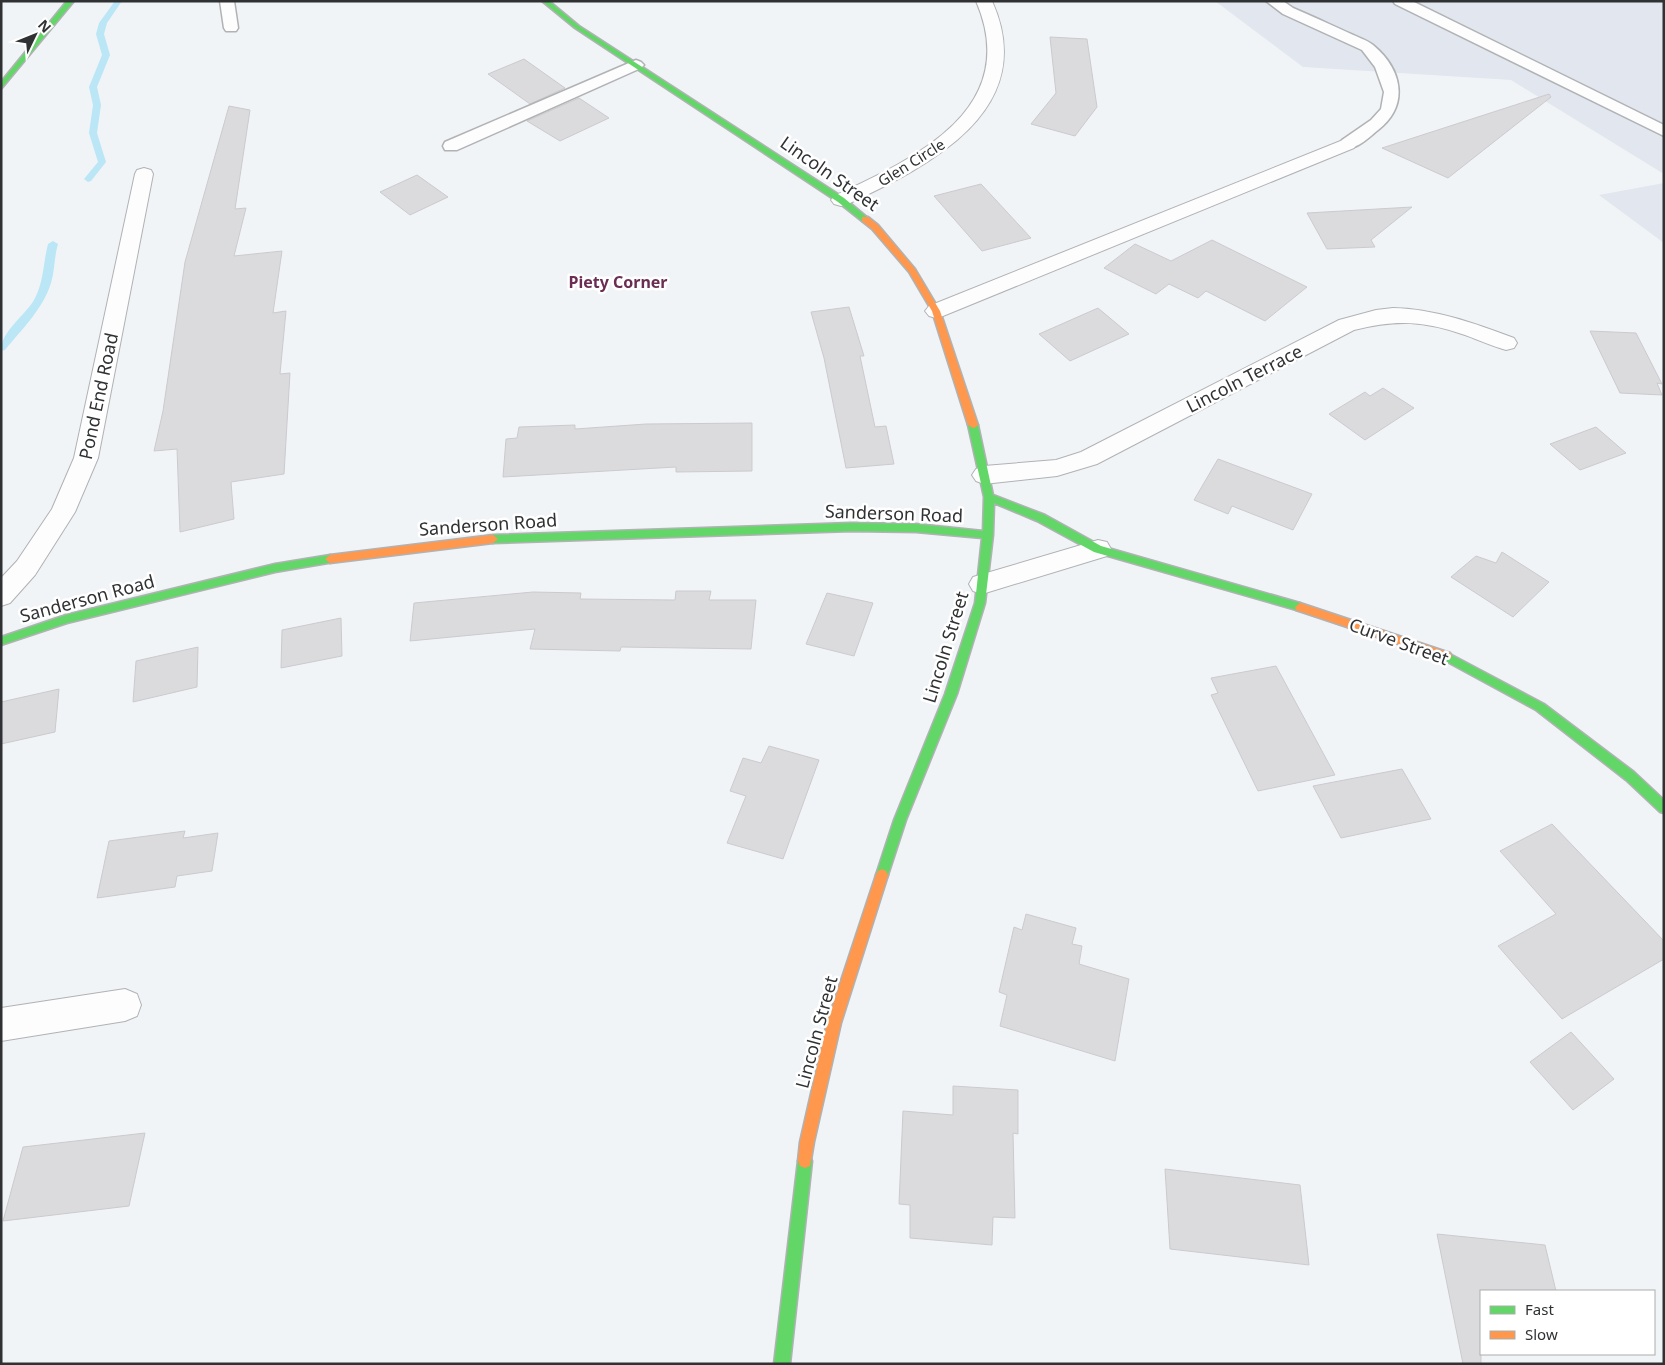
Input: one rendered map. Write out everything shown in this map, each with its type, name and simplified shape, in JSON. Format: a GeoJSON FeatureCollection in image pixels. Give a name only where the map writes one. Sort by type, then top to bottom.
{"type":"FeatureCollection","features":[{"type":"Feature","properties":{"kind":"street"},"geometry":{"type":"LineString","coordinates":[[1,87],[71,1]]}},
{"type":"Feature","properties":{"kind":"street","name":"Lincoln Street"},"geometry":{"type":"LineString","coordinates":[[545,1],[576,27],[841,200],[875,227],[912,271],[936,311],[971,416],[989,497],[988,535],[980,603],[951,694],[900,820],[834,1023],[807,1142],[788,1363]]}},
{"type":"Feature","properties":{"kind":"street","name":"Glen Circle"},"geometry":{"type":"LineString","coordinates":[[841,200],[914,164],[946,142],[976,112],[993,76],[998,47],[993,20],[984,1]]}},
{"type":"Feature","properties":{"kind":"street"},"geometry":{"type":"LineString","coordinates":[[936,311],[1348,144]]}},
{"type":"Feature","properties":{"kind":"street","name":"Pond End Road"},"geometry":{"type":"LineString","coordinates":[[1,596],[26,568],[63,512],[86,458],[144,174]]}},
{"type":"Feature","properties":{"kind":"street","name":"Lincoln Terrace"},"geometry":{"type":"LineString","coordinates":[[984,475],[1057,468],[1089,458],[1347,326],[1376,317],[1410,315],[1466,327],[1506,343]]}},
{"type":"Feature","properties":{"kind":"street","name":"Curve Street"},"geometry":{"type":"LineString","coordinates":[[989,497],[1041,518],[1098,549],[1265,596],[1378,632],[1448,658],[1540,707],[1630,776],[1664,808]]}},
{"type":"Feature","properties":{"kind":"street","name":"Sanderson Road"},"geometry":{"type":"LineString","coordinates":[[1,641],[66,619],[275,568],[366,553],[479,539],[852,527],[916,528],[988,535]]}},
{"type":"Feature","properties":{"kind":"street"},"geometry":{"type":"LineString","coordinates":[[982,584],[1098,549]]}},
{"type":"Feature","properties":{"kind":"street"},"geometry":{"type":"LineString","coordinates":[[1,1025],[124,1005]]}},
{"type":"Feature","properties":{"kind":"lane"},"geometry":{"type":"LineString","coordinates":[[227,1],[231,28]]}},
{"type":"Feature","properties":{"kind":"lane"},"geometry":{"type":"LineString","coordinates":[[1273,1],[1288,11],[1367,47],[1376,55],[1385,70],[1392,92],[1389,110],[1376,124],[1348,144]]}},
{"type":"Feature","properties":{"kind":"lane"},"geometry":{"type":"LineString","coordinates":[[1400,1],[1664,131]]}},
{"type":"Feature","properties":{"kind":"lane"},"geometry":{"type":"LineString","coordinates":[[451,146],[636,65]]}},
{"type":"Feature","properties":{"kind":"shaded area"},"geometry":{"type":"Polygon","coordinates":[[[1215,1],[1664,1],[1664,174],[1511,80],[1303,67],[1215,1]]]}},
{"type":"Feature","properties":{"kind":"shaded area"},"geometry":{"type":"Polygon","coordinates":[[[1664,183],[1664,243],[1599,195],[1664,183]]]}},
{"type":"Feature","properties":{"kind":"building"},"geometry":{"type":"Polygon","coordinates":[[[1050,37],[1087,39],[1097,107],[1075,136],[1031,124],[1056,93],[1050,37]]]}},
{"type":"Feature","properties":{"kind":"building"},"geometry":{"type":"Polygon","coordinates":[[[524,59],[565,88],[530,104],[488,74],[524,59]]]}},
{"type":"Feature","properties":{"kind":"building"},"geometry":{"type":"Polygon","coordinates":[[[1549,94],[1551,97],[1448,178],[1382,148],[1549,94]]]}},
{"type":"Feature","properties":{"kind":"building"},"geometry":{"type":"Polygon","coordinates":[[[579,98],[609,118],[560,141],[527,121],[579,98]]]}},
{"type":"Feature","properties":{"kind":"building"},"geometry":{"type":"Polygon","coordinates":[[[229,106],[250,110],[235,209],[246,208],[234,256],[282,251],[273,313],[286,311],[280,374],[290,373],[284,474],[231,482],[234,519],[180,532],[177,449],[154,451],[163,411],[185,262],[229,106]]]}},
{"type":"Feature","properties":{"kind":"building"},"geometry":{"type":"Polygon","coordinates":[[[417,175],[448,197],[410,215],[380,192],[417,175]]]}},
{"type":"Feature","properties":{"kind":"building"},"geometry":{"type":"Polygon","coordinates":[[[981,184],[1031,238],[982,251],[934,196],[981,184]]]}},
{"type":"Feature","properties":{"kind":"building"},"geometry":{"type":"Polygon","coordinates":[[[1412,207],[1371,240],[1375,247],[1327,249],[1307,213],[1412,207]]]}},
{"type":"Feature","properties":{"kind":"building"},"geometry":{"type":"Polygon","coordinates":[[[1212,240],[1307,287],[1265,321],[1206,291],[1198,298],[1169,284],[1156,294],[1104,268],[1135,244],[1171,261],[1212,240]]]}},
{"type":"Feature","properties":{"kind":"building"},"geometry":{"type":"Polygon","coordinates":[[[849,307],[864,356],[860,356],[875,427],[886,426],[894,464],[846,468],[824,358],[811,312],[849,307]]]}},
{"type":"Feature","properties":{"kind":"building"},"geometry":{"type":"Polygon","coordinates":[[[1098,308],[1129,334],[1070,361],[1039,334],[1098,308]]]}},
{"type":"Feature","properties":{"kind":"building"},"geometry":{"type":"Polygon","coordinates":[[[1590,331],[1636,333],[1662,384],[1657,383],[1662,395],[1620,393],[1590,331]]]}},
{"type":"Feature","properties":{"kind":"building"},"geometry":{"type":"Polygon","coordinates":[[[1383,388],[1414,408],[1365,440],[1329,414],[1365,392],[1370,396],[1383,388]]]}},
{"type":"Feature","properties":{"kind":"building"},"geometry":{"type":"Polygon","coordinates":[[[752,423],[752,471],[676,472],[676,467],[503,477],[506,439],[517,438],[519,427],[575,425],[575,429],[646,424],[752,423]]]}},
{"type":"Feature","properties":{"kind":"building"},"geometry":{"type":"Polygon","coordinates":[[[1596,427],[1626,453],[1580,470],[1550,444],[1596,427]]]}},
{"type":"Feature","properties":{"kind":"building"},"geometry":{"type":"Polygon","coordinates":[[[1218,459],[1312,494],[1293,530],[1232,506],[1228,514],[1194,500],[1218,459]]]}},
{"type":"Feature","properties":{"kind":"building"},"geometry":{"type":"Polygon","coordinates":[[[1502,552],[1549,582],[1513,617],[1451,577],[1476,556],[1496,563],[1502,552]]]}},
{"type":"Feature","properties":{"kind":"building"},"geometry":{"type":"Polygon","coordinates":[[[676,591],[711,591],[709,600],[756,600],[751,649],[621,647],[620,651],[530,649],[535,629],[410,641],[414,603],[533,592],[581,593],[580,599],[675,600],[676,591]]]}},
{"type":"Feature","properties":{"kind":"building"},"geometry":{"type":"Polygon","coordinates":[[[827,593],[873,603],[854,656],[806,644],[827,593]]]}},
{"type":"Feature","properties":{"kind":"building"},"geometry":{"type":"Polygon","coordinates":[[[341,618],[342,656],[281,668],[282,630],[341,618]]]}},
{"type":"Feature","properties":{"kind":"building"},"geometry":{"type":"Polygon","coordinates":[[[198,647],[197,687],[133,702],[136,661],[198,647]]]}},
{"type":"Feature","properties":{"kind":"building"},"geometry":{"type":"Polygon","coordinates":[[[1276,666],[1335,775],[1258,791],[1211,695],[1218,693],[1211,678],[1276,666]]]}},
{"type":"Feature","properties":{"kind":"building"},"geometry":{"type":"Polygon","coordinates":[[[59,689],[55,732],[1,744],[1,702],[59,689]]]}},
{"type":"Feature","properties":{"kind":"building"},"geometry":{"type":"Polygon","coordinates":[[[769,746],[819,760],[783,859],[727,843],[746,796],[730,791],[743,758],[761,763],[769,746]]]}},
{"type":"Feature","properties":{"kind":"building"},"geometry":{"type":"Polygon","coordinates":[[[1402,769],[1431,819],[1341,838],[1313,786],[1402,769]]]}},
{"type":"Feature","properties":{"kind":"building"},"geometry":{"type":"Polygon","coordinates":[[[1552,824],[1664,941],[1664,959],[1562,1019],[1498,946],[1556,914],[1500,851],[1552,824]]]}},
{"type":"Feature","properties":{"kind":"building"},"geometry":{"type":"Polygon","coordinates":[[[185,831],[183,838],[218,833],[212,871],[177,876],[175,887],[97,898],[109,841],[185,831]]]}},
{"type":"Feature","properties":{"kind":"building"},"geometry":{"type":"Polygon","coordinates":[[[1026,914],[1076,928],[1072,944],[1082,946],[1079,964],[1129,979],[1115,1061],[1000,1026],[1007,995],[999,992],[1014,927],[1022,930],[1026,914]]]}},
{"type":"Feature","properties":{"kind":"building"},"geometry":{"type":"Polygon","coordinates":[[[1571,1032],[1614,1079],[1573,1110],[1530,1062],[1571,1032]]]}},
{"type":"Feature","properties":{"kind":"building"},"geometry":{"type":"Polygon","coordinates":[[[953,1086],[1018,1090],[1018,1134],[1013,1133],[1015,1218],[993,1217],[992,1245],[910,1238],[910,1205],[899,1204],[903,1111],[953,1115],[953,1086]]]}},
{"type":"Feature","properties":{"kind":"building"},"geometry":{"type":"Polygon","coordinates":[[[145,1133],[129,1206],[3,1221],[23,1147],[145,1133]]]}},
{"type":"Feature","properties":{"kind":"building"},"geometry":{"type":"Polygon","coordinates":[[[1165,1169],[1300,1185],[1309,1265],[1170,1249],[1165,1169]]]}},
{"type":"Feature","properties":{"kind":"building"},"geometry":{"type":"Polygon","coordinates":[[[1437,1234],[1545,1245],[1556,1290],[1480,1290],[1481,1364],[1463,1364],[1437,1234]]]}},
{"type":"Feature","properties":{"kind":"waterway"},"geometry":{"type":"LineString","coordinates":[[88,179],[102,162],[93,133],[97,105],[93,87],[106,55],[100,34],[103,23],[119,1]]}},
{"type":"Feature","properties":{"kind":"waterway"},"geometry":{"type":"LineString","coordinates":[[1,348],[33,310],[38,301],[47,278],[53,244]]}},
{"type":"Feature","properties":{"kind":"traffic: fast"},"geometry":{"type":"LineString","coordinates":[[1,87],[71,1]]}},
{"type":"Feature","properties":{"kind":"traffic: fast"},"geometry":{"type":"LineString","coordinates":[[545,1],[577,27],[841,200],[865,219]]}},
{"type":"Feature","properties":{"kind":"traffic: fast"},"geometry":{"type":"LineString","coordinates":[[882,875],[900,820],[951,694],[980,603],[988,535],[989,497],[973,425]]}},
{"type":"Feature","properties":{"kind":"traffic: fast"},"geometry":{"type":"LineString","coordinates":[[989,497],[1041,518],[1098,549],[1300,607]]}},
{"type":"Feature","properties":{"kind":"traffic: fast"},"geometry":{"type":"LineString","coordinates":[[493,539],[852,527],[916,528],[988,535]]}},
{"type":"Feature","properties":{"kind":"traffic: fast"},"geometry":{"type":"LineString","coordinates":[[1,641],[66,619],[275,568],[330,559]]}},
{"type":"Feature","properties":{"kind":"traffic: fast"},"geometry":{"type":"LineString","coordinates":[[1446,656],[1540,707],[1630,776],[1664,808]]}},
{"type":"Feature","properties":{"kind":"traffic: fast"},"geometry":{"type":"LineString","coordinates":[[782,1364],[805,1161]]}},
{"type":"Feature","properties":{"kind":"traffic: slow"},"geometry":{"type":"LineString","coordinates":[[865,219],[875,227],[912,271],[936,311],[973,425]]}},
{"type":"Feature","properties":{"kind":"traffic: slow"},"geometry":{"type":"LineString","coordinates":[[330,559],[493,539]]}},
{"type":"Feature","properties":{"kind":"traffic: slow"},"geometry":{"type":"LineString","coordinates":[[1300,607],[1446,656]]}},
{"type":"Feature","properties":{"kind":"traffic: slow"},"geometry":{"type":"LineString","coordinates":[[805,1161],[807,1142],[834,1023],[882,875]]}},
{"type":"Feature","properties":{"kind":"district","name":"Piety Corner"},"geometry":{"type":"Point","coordinates":[618,282]}}]}
